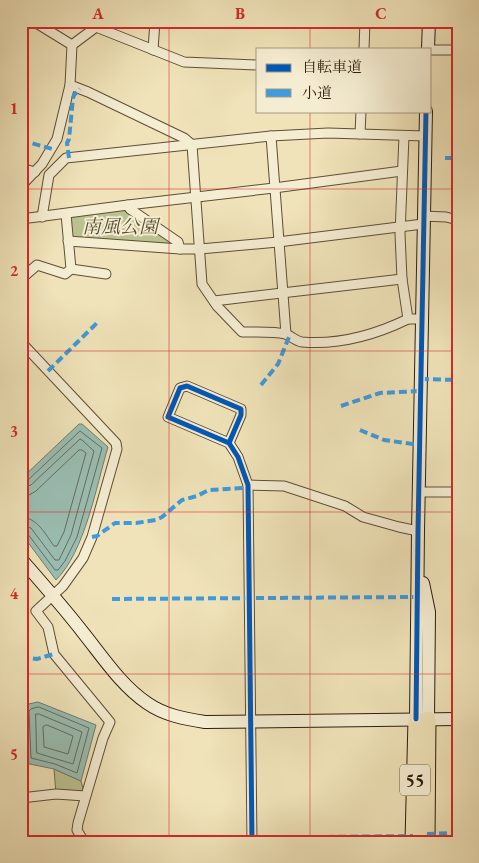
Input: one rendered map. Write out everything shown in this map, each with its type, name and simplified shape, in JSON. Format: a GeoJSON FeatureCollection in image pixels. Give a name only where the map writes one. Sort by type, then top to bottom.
{"type":"FeatureCollection","features":[{"type":"Feature","properties":{"kind":"main road","name":"55"},"geometry":{"type":"LineString","coordinates":[[413,842],[422,719]]}},
{"type":"Feature","properties":{"kind":"main road","name":"55"},"geometry":{"type":"LineString","coordinates":[[422,719],[426,842]]}},
{"type":"Feature","properties":{"kind":"street"},"geometry":{"type":"LineString","coordinates":[[33,21],[72,45]]}},
{"type":"Feature","properties":{"kind":"street"},"geometry":{"type":"LineString","coordinates":[[154,50],[155,21]]}},
{"type":"Feature","properties":{"kind":"street"},"geometry":{"type":"LineString","coordinates":[[364,48],[365,21]]}},
{"type":"Feature","properties":{"kind":"street"},"geometry":{"type":"LineString","coordinates":[[429,21],[429,48]]}},
{"type":"Feature","properties":{"kind":"street"},"geometry":{"type":"LineString","coordinates":[[21,186],[35,172],[57,139],[70,85],[72,45],[96,24],[184,62],[256,65]]}},
{"type":"Feature","properties":{"kind":"street"},"geometry":{"type":"LineString","coordinates":[[432,50],[458,50]]}},
{"type":"Feature","properties":{"kind":"street"},"geometry":{"type":"LineString","coordinates":[[70,85],[184,138],[192,145],[202,284],[214,302],[242,332],[286,334],[300,342],[349,339],[389,328],[408,319],[423,319]]}},
{"type":"Feature","properties":{"kind":"street"},"geometry":{"type":"LineString","coordinates":[[360,134],[361,112]]}},
{"type":"Feature","properties":{"kind":"street"},"geometry":{"type":"LineString","coordinates":[[422,719],[418,535],[426,112]]}},
{"type":"Feature","properties":{"kind":"street"},"geometry":{"type":"LineString","coordinates":[[42,217],[50,175],[66,158],[271,136],[328,133],[425,136]]}},
{"type":"Feature","properties":{"kind":"street"},"geometry":{"type":"LineString","coordinates":[[271,136],[286,334]]}},
{"type":"Feature","properties":{"kind":"street"},"geometry":{"type":"LineString","coordinates":[[404,136],[401,226],[402,279],[408,319]]}},
{"type":"Feature","properties":{"kind":"street"},"geometry":{"type":"LineString","coordinates":[[21,168],[35,172]]}},
{"type":"Feature","properties":{"kind":"street"},"geometry":{"type":"LineString","coordinates":[[29,218],[402,171]]}},
{"type":"Feature","properties":{"kind":"street"},"geometry":{"type":"LineString","coordinates":[[128,205],[130,209],[178,242],[180,250]]}},
{"type":"Feature","properties":{"kind":"street"},"geometry":{"type":"LineString","coordinates":[[66,214],[71,269]]}},
{"type":"Feature","properties":{"kind":"street"},"geometry":{"type":"LineString","coordinates":[[68,241],[180,250],[200,249],[396,228],[423,220],[446,217],[458,220]]}},
{"type":"Feature","properties":{"kind":"street"},"geometry":{"type":"LineString","coordinates":[[21,279],[37,265],[64,274],[71,269],[106,274]]}},
{"type":"Feature","properties":{"kind":"street"},"geometry":{"type":"LineString","coordinates":[[214,302],[402,279]]}},
{"type":"Feature","properties":{"kind":"street"},"geometry":{"type":"LineString","coordinates":[[21,342],[116,443],[117,449],[92,537],[84,558],[54,596],[36,611],[48,626],[54,654],[110,722],[103,738],[85,796],[77,830],[83,842]]}},
{"type":"Feature","properties":{"kind":"street"},"geometry":{"type":"LineString","coordinates":[[229,443],[241,415],[241,409],[188,386],[180,388],[168,417],[229,443],[238,457],[248,485],[252,842]]}},
{"type":"Feature","properties":{"kind":"street"},"geometry":{"type":"LineString","coordinates":[[248,485],[284,486],[345,506],[363,517],[418,535]]}},
{"type":"Feature","properties":{"kind":"street"},"geometry":{"type":"LineString","coordinates":[[419,492],[458,492]]}},
{"type":"Feature","properties":{"kind":"street"},"geometry":{"type":"LineString","coordinates":[[21,559],[54,596],[112,669],[147,703],[167,713],[185,719],[205,722],[458,719]]}},
{"type":"Feature","properties":{"kind":"street"},"geometry":{"type":"LineString","coordinates":[[21,798],[56,794],[85,796]]}},
{"type":"Feature","properties":{"kind":"green space","name":"南風公園"},"geometry":{"type":"Polygon","coordinates":[[[128,205],[180,249],[68,241],[66,214],[128,205]]]}},
{"type":"Feature","properties":{"kind":"green space"},"geometry":{"type":"Polygon","coordinates":[[[54,769],[81,781],[85,796],[56,794],[54,769]]]}},
{"type":"Feature","properties":{"kind":"water"},"geometry":{"type":"Polygon","coordinates":[[[79,424],[82,424],[108,447],[82,536],[75,553],[56,580],[21,533],[21,479],[79,424]]]}},
{"type":"Feature","properties":{"kind":"water"},"geometry":{"type":"Polygon","coordinates":[[[38,702],[96,725],[81,781],[54,769],[25,763],[24,705],[38,702]]]}},
{"type":"Feature","properties":{"kind":"marked path"},"geometry":{"type":"LineString","coordinates":[[69,158],[67,143],[73,98],[80,89]]}},
{"type":"Feature","properties":{"kind":"marked path"},"geometry":{"type":"LineString","coordinates":[[21,140],[52,149]]}},
{"type":"Feature","properties":{"kind":"marked path"},"geometry":{"type":"LineString","coordinates":[[445,158],[458,158]]}},
{"type":"Feature","properties":{"kind":"marked path"},"geometry":{"type":"LineString","coordinates":[[48,371],[99,321]]}},
{"type":"Feature","properties":{"kind":"marked path"},"geometry":{"type":"LineString","coordinates":[[261,385],[278,364],[289,337]]}},
{"type":"Feature","properties":{"kind":"marked path"},"geometry":{"type":"LineString","coordinates":[[421,379],[458,380]]}},
{"type":"Feature","properties":{"kind":"marked path"},"geometry":{"type":"LineString","coordinates":[[341,406],[380,393],[421,391]]}},
{"type":"Feature","properties":{"kind":"marked path"},"geometry":{"type":"LineString","coordinates":[[360,430],[384,440],[420,445]]}},
{"type":"Feature","properties":{"kind":"marked path"},"geometry":{"type":"LineString","coordinates":[[92,537],[97,536],[115,523],[136,523],[156,520],[182,500],[209,490],[242,488],[248,485]]}},
{"type":"Feature","properties":{"kind":"marked path"},"geometry":{"type":"LineString","coordinates":[[112,599],[417,597]]}},
{"type":"Feature","properties":{"kind":"marked path"},"geometry":{"type":"LineString","coordinates":[[21,657],[37,659],[54,654]]}},
{"type":"Feature","properties":{"kind":"marked path"},"geometry":{"type":"LineString","coordinates":[[427,834],[458,833]]}},
{"type":"Feature","properties":{"kind":"marked path"},"geometry":{"type":"LineString","coordinates":[[134,839],[413,836]]}},
{"type":"Feature","properties":{"kind":"cycle path"},"geometry":{"type":"LineString","coordinates":[[416,719],[426,112]]}},
{"type":"Feature","properties":{"kind":"cycle path"},"geometry":{"type":"LineString","coordinates":[[229,443],[168,417],[180,388],[187,386],[241,409],[241,415],[229,443],[238,457],[248,485],[252,842]]}}]}
